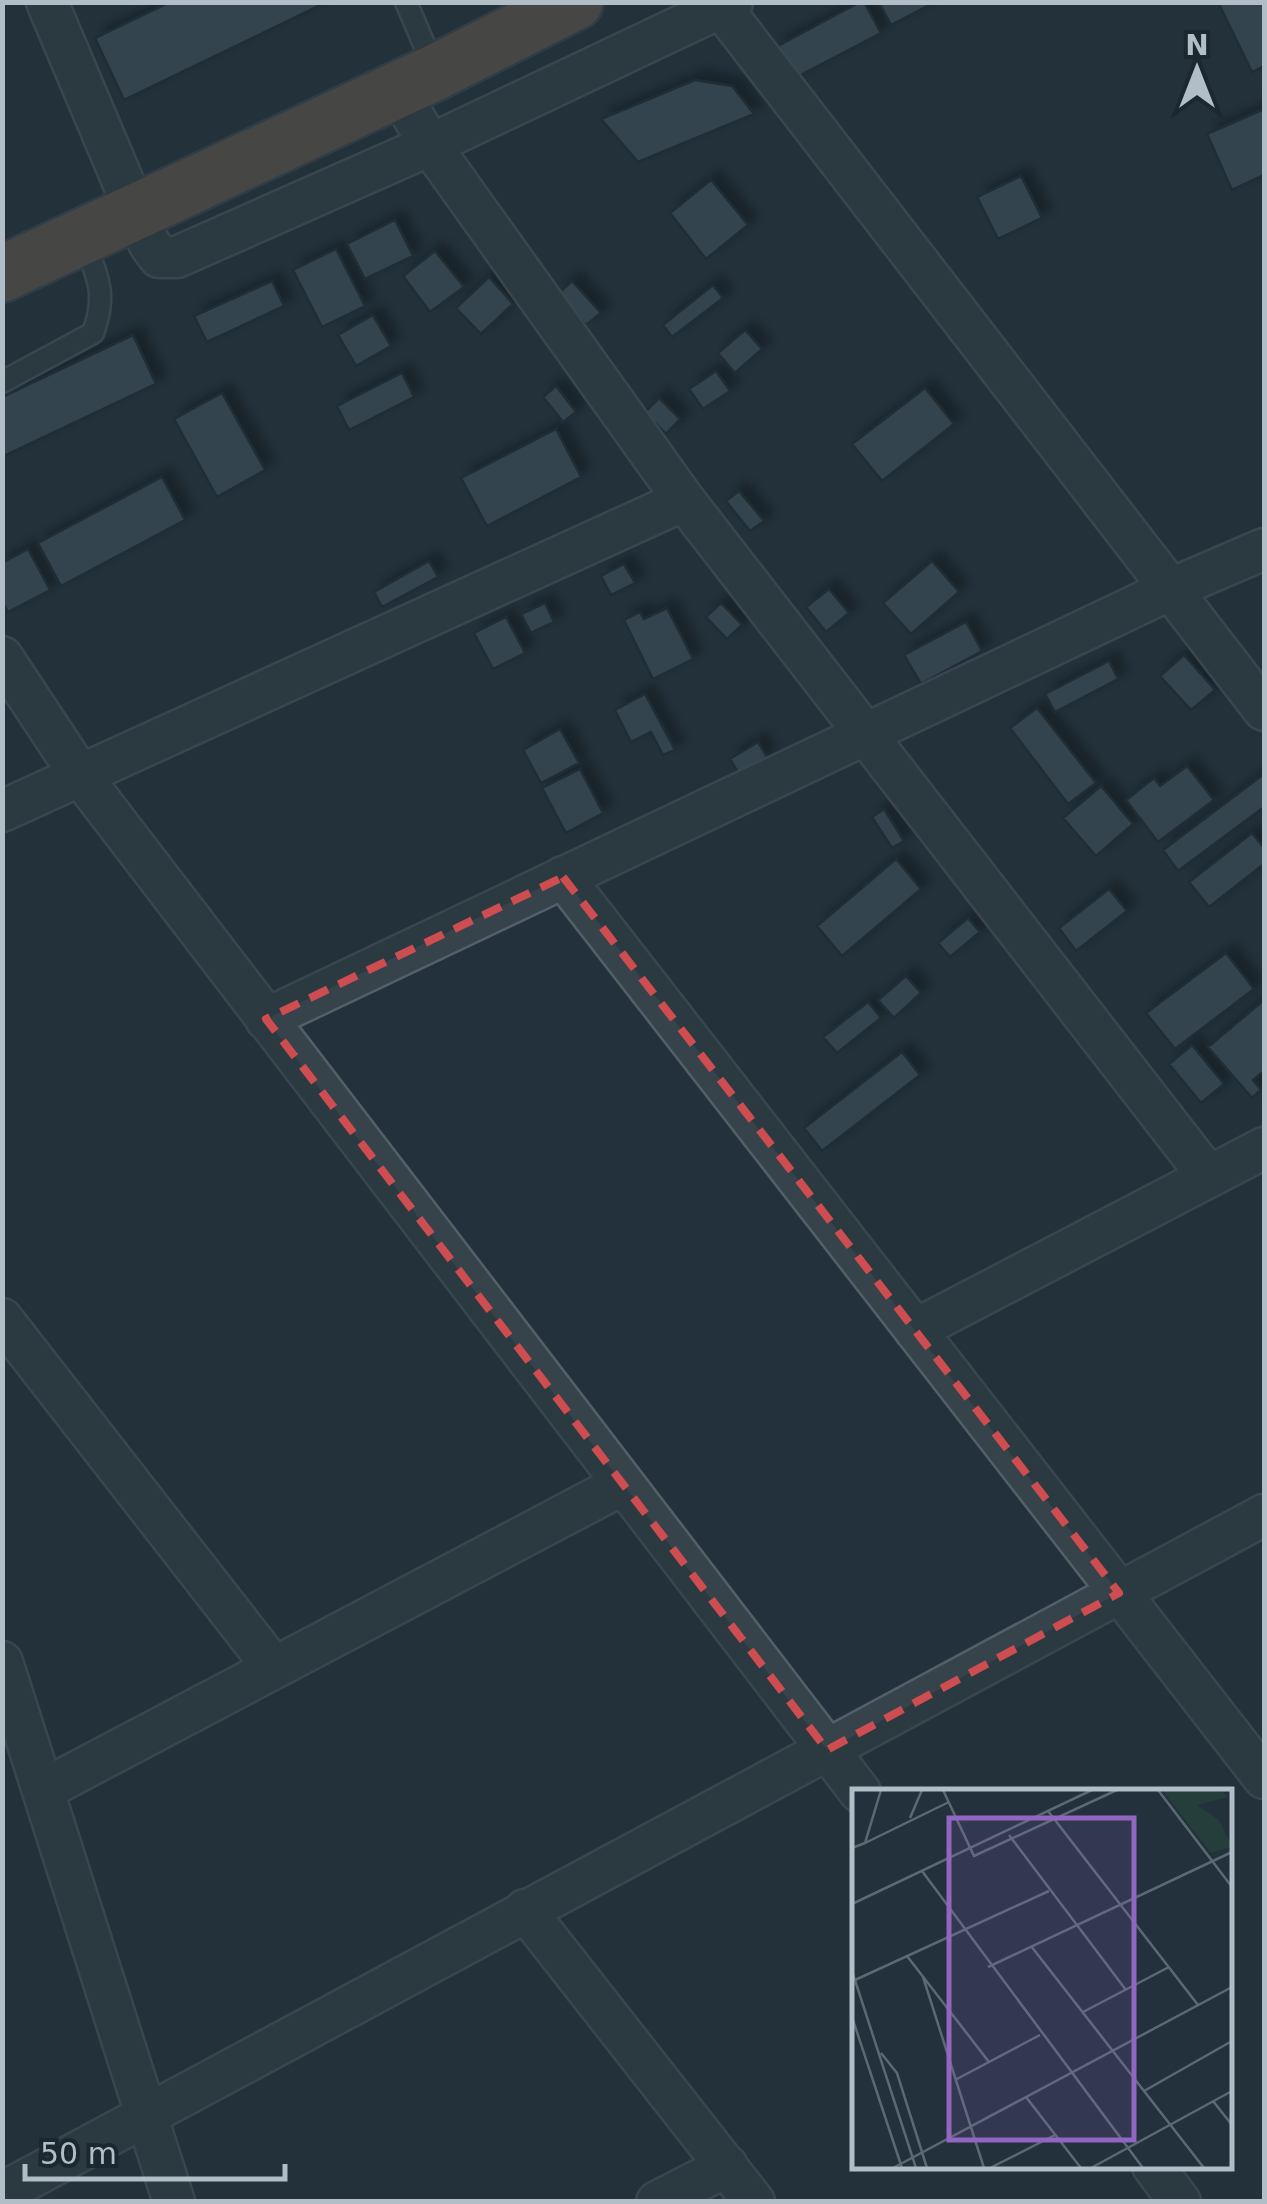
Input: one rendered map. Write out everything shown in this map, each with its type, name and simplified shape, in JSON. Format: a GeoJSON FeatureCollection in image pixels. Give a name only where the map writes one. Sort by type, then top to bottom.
{"type":"FeatureCollection","features":[{"type":"Feature","properties":{"kind":"highway"},"geometry":{"type":"LineString","coordinates":[[2,274],[575,2]]}},
{"type":"Feature","properties":{"kind":"street"},"geometry":{"type":"LineString","coordinates":[[47,2],[149,243],[159,257],[177,258],[430,145],[724,4],[1264,710]]}},
{"type":"Feature","properties":{"kind":"street"},"geometry":{"type":"LineString","coordinates":[[417,80],[430,145],[684,500],[1209,1177]]}},
{"type":"Feature","properties":{"kind":"street"},"geometry":{"type":"LineString","coordinates":[[2,811],[684,500]]}},
{"type":"Feature","properties":{"kind":"street"},"geometry":{"type":"LineString","coordinates":[[266,1019],[1264,548]]}},
{"type":"Feature","properties":{"kind":"street"},"geometry":{"type":"LineString","coordinates":[[2,656],[80,776],[858,1789]]}},
{"type":"Feature","properties":{"kind":"street"},"geometry":{"type":"LineString","coordinates":[[563,877],[1264,1778]]}},
{"type":"Feature","properties":{"kind":"street"},"geometry":{"type":"LineString","coordinates":[[915,1330],[1264,1148]]}},
{"type":"Feature","properties":{"kind":"street"},"geometry":{"type":"LineString","coordinates":[[2,1319],[274,1668]]}},
{"type":"Feature","properties":{"kind":"street"},"geometry":{"type":"LineString","coordinates":[[43,1790],[623,1484]]}},
{"type":"Feature","properties":{"kind":"street"},"geometry":{"type":"LineString","coordinates":[[2,2192],[1264,1515]]}},
{"type":"Feature","properties":{"kind":"street"},"geometry":{"type":"LineString","coordinates":[[2,1662],[174,2202]]}},
{"type":"Feature","properties":{"kind":"street"},"geometry":{"type":"LineString","coordinates":[[525,1910],[754,2202]]}},
{"type":"Feature","properties":{"kind":"street"},"geometry":{"type":"LineString","coordinates":[[657,2202],[727,2166]]}},
{"type":"Feature","properties":{"kind":"street"},"geometry":{"type":"LineString","coordinates":[[1155,2169],[1180,2202]]}},
{"type":"Feature","properties":{"kind":"lane"},"geometry":{"type":"LineString","coordinates":[[406,2],[417,80]]}},
{"type":"Feature","properties":{"kind":"lane"},"geometry":{"type":"LineString","coordinates":[[2,382],[93,333],[102,308],[96,274],[81,237]]}},
{"type":"Feature","properties":{"kind":"highlighted area"},"geometry":{"type":"Polygon","coordinates":[[[563,877],[1119,1593],[827,1750],[266,1019],[563,877]]]}},
{"type":"Feature","properties":{"kind":"building"},"geometry":{"type":"Polygon","coordinates":[[[170,2],[327,2],[124,100],[95,38],[170,2]]]}},
{"type":"Feature","properties":{"kind":"building"},"geometry":{"type":"Polygon","coordinates":[[[864,2],[881,33],[793,79],[776,47],[864,2]]]}},
{"type":"Feature","properties":{"kind":"building"},"geometry":{"type":"Polygon","coordinates":[[[879,2],[935,2],[891,25],[879,2]]]}},
{"type":"Feature","properties":{"kind":"building"},"geometry":{"type":"Polygon","coordinates":[[[1218,2],[1264,2],[1264,66],[1252,72],[1218,2]]]}},
{"type":"Feature","properties":{"kind":"building"},"geometry":{"type":"Polygon","coordinates":[[[695,80],[732,86],[754,114],[638,162],[601,119],[695,80]]]}},
{"type":"Feature","properties":{"kind":"building"},"geometry":{"type":"Polygon","coordinates":[[[1264,109],[1264,175],[1232,190],[1207,134],[1264,109]]]}},
{"type":"Feature","properties":{"kind":"building"},"geometry":{"type":"Polygon","coordinates":[[[1021,176],[1042,218],[998,239],[977,197],[1021,176]]]}},
{"type":"Feature","properties":{"kind":"building"},"geometry":{"type":"Polygon","coordinates":[[[711,180],[748,225],[706,259],[670,213],[711,180]]]}},
{"type":"Feature","properties":{"kind":"building"},"geometry":{"type":"Polygon","coordinates":[[[395,220],[413,256],[365,279],[347,244],[395,220]]]}},
{"type":"Feature","properties":{"kind":"building"},"geometry":{"type":"Polygon","coordinates":[[[336,249],[365,306],[322,327],[293,270],[336,249]]]}},
{"type":"Feature","properties":{"kind":"building"},"geometry":{"type":"Polygon","coordinates":[[[435,251],[464,287],[430,312],[403,276],[435,251]]]}},
{"type":"Feature","properties":{"kind":"building"},"geometry":{"type":"Polygon","coordinates":[[[489,277],[513,304],[481,334],[456,308],[489,277]]]}},
{"type":"Feature","properties":{"kind":"building"},"geometry":{"type":"Polygon","coordinates":[[[272,281],[284,306],[207,342],[194,316],[272,281]]]}},
{"type":"Feature","properties":{"kind":"building"},"geometry":{"type":"Polygon","coordinates":[[[572,281],[601,313],[586,325],[558,294],[572,281]]]}},
{"type":"Feature","properties":{"kind":"building"},"geometry":{"type":"Polygon","coordinates":[[[713,285],[723,298],[672,337],[663,325],[713,285]]]}},
{"type":"Feature","properties":{"kind":"building"},"geometry":{"type":"Polygon","coordinates":[[[373,315],[391,346],[356,366],[338,335],[373,315]]]}},
{"type":"Feature","properties":{"kind":"building"},"geometry":{"type":"Polygon","coordinates":[[[745,330],[762,349],[735,373],[718,353],[745,330]]]}},
{"type":"Feature","properties":{"kind":"building"},"geometry":{"type":"Polygon","coordinates":[[[133,335],[156,384],[2,457],[2,397],[133,335]]]}},
{"type":"Feature","properties":{"kind":"building"},"geometry":{"type":"Polygon","coordinates":[[[716,371],[730,391],[703,409],[689,389],[716,371]]]}},
{"type":"Feature","properties":{"kind":"building"},"geometry":{"type":"Polygon","coordinates":[[[402,373],[414,397],[349,430],[337,406],[402,373]]]}},
{"type":"Feature","properties":{"kind":"building"},"geometry":{"type":"Polygon","coordinates":[[[556,386],[576,412],[563,422],[543,397],[556,386]]]}},
{"type":"Feature","properties":{"kind":"building"},"geometry":{"type":"Polygon","coordinates":[[[925,388],[954,424],[882,481],[852,444],[925,388]]]}},
{"type":"Feature","properties":{"kind":"building"},"geometry":{"type":"Polygon","coordinates":[[[222,393],[265,470],[217,497],[174,419],[222,393]]]}},
{"type":"Feature","properties":{"kind":"building"},"geometry":{"type":"Polygon","coordinates":[[[659,398],[680,419],[666,434],[645,412],[659,398]]]}},
{"type":"Feature","properties":{"kind":"building"},"geometry":{"type":"Polygon","coordinates":[[[556,429],[581,477],[487,526],[461,478],[556,429]]]}},
{"type":"Feature","properties":{"kind":"building"},"geometry":{"type":"Polygon","coordinates":[[[162,477],[185,520],[61,586],[38,543],[162,477]]]}},
{"type":"Feature","properties":{"kind":"building"},"geometry":{"type":"Polygon","coordinates":[[[739,491],[764,521],[750,531],[726,501],[739,491]]]}},
{"type":"Feature","properties":{"kind":"building"},"geometry":{"type":"Polygon","coordinates":[[[28,549],[50,590],[8,612],[2,602],[2,563],[28,549]]]}},
{"type":"Feature","properties":{"kind":"building"},"geometry":{"type":"Polygon","coordinates":[[[429,561],[438,577],[382,607],[374,592],[429,561]]]}},
{"type":"Feature","properties":{"kind":"building"},"geometry":{"type":"Polygon","coordinates":[[[932,561],[959,592],[911,634],[883,603],[932,561]]]}},
{"type":"Feature","properties":{"kind":"building"},"geometry":{"type":"Polygon","coordinates":[[[624,564],[635,583],[611,595],[601,576],[624,564]]]}},
{"type":"Feature","properties":{"kind":"building"},"geometry":{"type":"Polygon","coordinates":[[[829,589],[849,613],[826,632],[806,607],[829,589]]]}},
{"type":"Feature","properties":{"kind":"building"},"geometry":{"type":"Polygon","coordinates":[[[545,603],[554,622],[531,633],[521,614],[545,603]]]}},
{"type":"Feature","properties":{"kind":"building"},"geometry":{"type":"Polygon","coordinates":[[[721,603],[742,625],[727,639],[706,617],[721,603]]]}},
{"type":"Feature","properties":{"kind":"building"},"geometry":{"type":"Polygon","coordinates":[[[667,608],[693,659],[653,679],[624,620],[640,612],[644,619],[667,608]]]}},
{"type":"Feature","properties":{"kind":"building"},"geometry":{"type":"Polygon","coordinates":[[[506,617],[525,653],[493,669],[474,633],[506,617]]]}},
{"type":"Feature","properties":{"kind":"building"},"geometry":{"type":"Polygon","coordinates":[[[966,622],[982,651],[921,684],[904,655],[966,622]]]}},
{"type":"Feature","properties":{"kind":"building"},"geometry":{"type":"Polygon","coordinates":[[[1184,655],[1215,690],[1191,710],[1160,676],[1184,655]]]}},
{"type":"Feature","properties":{"kind":"building"},"geometry":{"type":"Polygon","coordinates":[[[1109,661],[1118,679],[1055,712],[1045,694],[1109,661]]]}},
{"type":"Feature","properties":{"kind":"building"},"geometry":{"type":"Polygon","coordinates":[[[645,694],[675,750],[663,755],[651,732],[631,742],[615,710],[645,694]]]}},
{"type":"Feature","properties":{"kind":"building"},"geometry":{"type":"Polygon","coordinates":[[[1037,708],[1096,783],[1068,804],[1010,728],[1037,708]]]}},
{"type":"Feature","properties":{"kind":"building"},"geometry":{"type":"Polygon","coordinates":[[[560,729],[579,763],[541,783],[523,750],[560,729]]]}},
{"type":"Feature","properties":{"kind":"building"},"geometry":{"type":"Polygon","coordinates":[[[758,742],[767,757],[739,774],[730,759],[758,742]]]}},
{"type":"Feature","properties":{"kind":"building"},"geometry":{"type":"Polygon","coordinates":[[[1187,766],[1214,800],[1158,842],[1126,800],[1154,778],[1160,786],[1187,766]]]}},
{"type":"Feature","properties":{"kind":"building"},"geometry":{"type":"Polygon","coordinates":[[[580,769],[603,813],[566,833],[542,788],[580,769]]]}},
{"type":"Feature","properties":{"kind":"building"},"geometry":{"type":"Polygon","coordinates":[[[1264,774],[1264,807],[1178,871],[1163,850],[1264,774]]]}},
{"type":"Feature","properties":{"kind":"building"},"geometry":{"type":"Polygon","coordinates":[[[1101,786],[1133,824],[1096,856],[1063,818],[1101,786]]]}},
{"type":"Feature","properties":{"kind":"building"},"geometry":{"type":"Polygon","coordinates":[[[884,809],[904,841],[892,848],[872,817],[884,809]]]}},
{"type":"Feature","properties":{"kind":"building"},"geometry":{"type":"Polygon","coordinates":[[[1252,833],[1264,848],[1264,864],[1209,907],[1189,882],[1252,833]]]}},
{"type":"Feature","properties":{"kind":"building"},"geometry":{"type":"Polygon","coordinates":[[[896,859],[921,889],[842,956],[817,926],[896,859]]]}},
{"type":"Feature","properties":{"kind":"building"},"geometry":{"type":"Polygon","coordinates":[[[1109,889],[1127,911],[1076,951],[1059,928],[1109,889]]]}},
{"type":"Feature","properties":{"kind":"building"},"geometry":{"type":"Polygon","coordinates":[[[968,918],[980,932],[950,957],[938,943],[968,918]]]}},
{"type":"Feature","properties":{"kind":"building"},"geometry":{"type":"Polygon","coordinates":[[[1226,953],[1254,989],[1175,1049],[1146,1013],[1226,953]]]}},
{"type":"Feature","properties":{"kind":"building"},"geometry":{"type":"Polygon","coordinates":[[[906,976],[921,993],[894,1018],[878,1000],[906,976]]]}},
{"type":"Feature","properties":{"kind":"building"},"geometry":{"type":"Polygon","coordinates":[[[1264,1000],[1264,1071],[1253,1080],[1261,1090],[1252,1098],[1208,1047],[1264,1000]]]}},
{"type":"Feature","properties":{"kind":"building"},"geometry":{"type":"Polygon","coordinates":[[[868,1002],[881,1018],[837,1053],[823,1037],[868,1002]]]}},
{"type":"Feature","properties":{"kind":"building"},"geometry":{"type":"Polygon","coordinates":[[[1192,1045],[1224,1084],[1201,1103],[1169,1064],[1192,1045]]]}},
{"type":"Feature","properties":{"kind":"building"},"geometry":{"type":"Polygon","coordinates":[[[902,1052],[920,1075],[822,1151],[804,1128],[902,1052]]]}}]}
